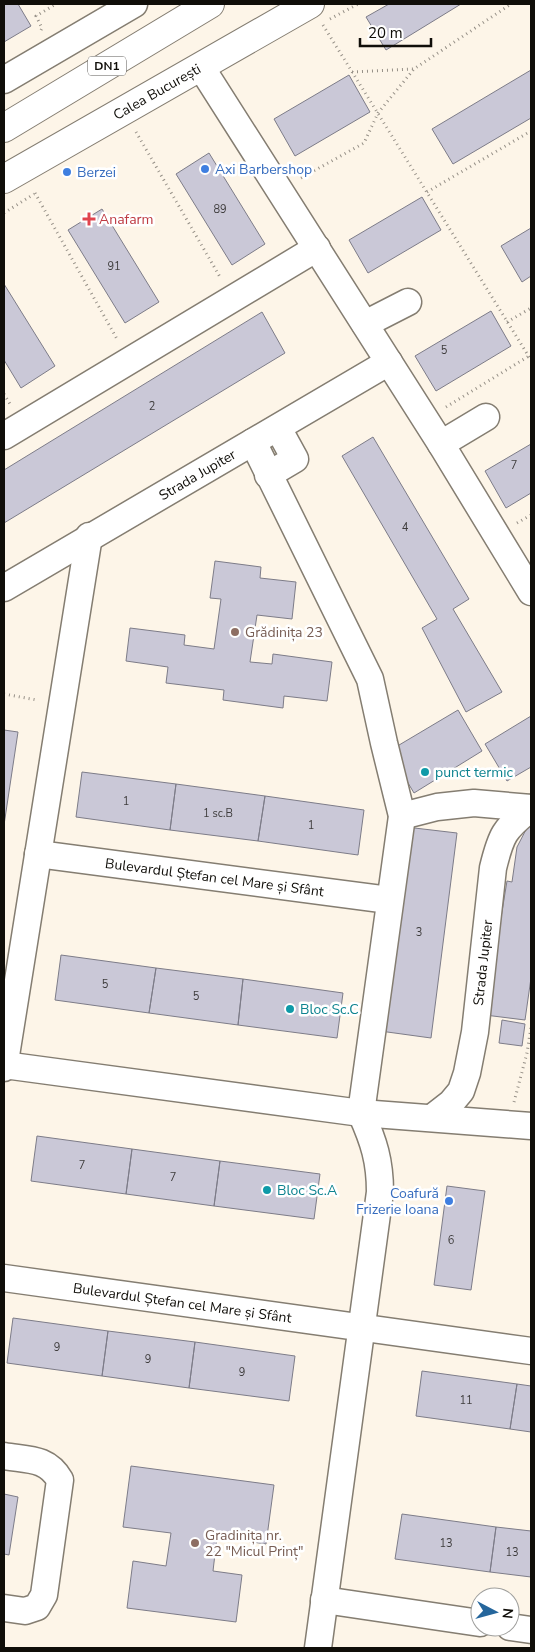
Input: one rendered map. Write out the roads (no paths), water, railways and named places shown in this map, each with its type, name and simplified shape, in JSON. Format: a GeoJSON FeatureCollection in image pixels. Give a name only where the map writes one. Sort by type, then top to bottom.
{"type":"FeatureCollection","features":[{"type":"Feature","properties":{"kind":"main road","name":"DN1"},"geometry":{"type":"LineString","coordinates":[[4,128],[210,4]]}},
{"type":"Feature","properties":{"kind":"main road","name":"Calea București"},"geometry":{"type":"LineString","coordinates":[[4,179],[310,4]]}},
{"type":"Feature","properties":{"kind":"street"},"geometry":{"type":"LineString","coordinates":[[4,80],[134,4]]}},
{"type":"Feature","properties":{"kind":"street"},"geometry":{"type":"LineString","coordinates":[[201,67],[390,362],[531,592]]}},
{"type":"Feature","properties":{"kind":"street"},"geometry":{"type":"LineString","coordinates":[[4,436],[317,248]]}},
{"type":"Feature","properties":{"kind":"street"},"geometry":{"type":"LineString","coordinates":[[365,324],[408,302]]}},
{"type":"Feature","properties":{"kind":"street","name":"Strada Jupiter"},"geometry":{"type":"LineString","coordinates":[[4,588],[89,536],[390,362]]}},
{"type":"Feature","properties":{"kind":"street"},"geometry":{"type":"LineString","coordinates":[[441,444],[486,417]]}},
{"type":"Feature","properties":{"kind":"street"},"geometry":{"type":"LineString","coordinates":[[268,475],[295,459],[278,428]]}},
{"type":"Feature","properties":{"kind":"street"},"geometry":{"type":"LineString","coordinates":[[253,442],[370,679],[402,816],[361,1114],[374,1142],[380,1166],[376,1228],[318,1648]]}},
{"type":"Feature","properties":{"kind":"street"},"geometry":{"type":"LineString","coordinates":[[4,1068],[89,536]]}},
{"type":"Feature","properties":{"kind":"street"},"geometry":{"type":"LineString","coordinates":[[402,816],[437,807],[474,803],[531,808]]}},
{"type":"Feature","properties":{"kind":"street","name":"Strada Jupiter"},"geometry":{"type":"LineString","coordinates":[[433,1117],[452,1103],[461,1091],[467,1073],[475,1032],[493,868],[500,842],[509,826],[531,808]]}},
{"type":"Feature","properties":{"kind":"street","name":"Bulevardul Ștefan cel Mare și Sfânt"},"geometry":{"type":"LineString","coordinates":[[38,854],[389,900]]}},
{"type":"Feature","properties":{"kind":"street"},"geometry":{"type":"LineString","coordinates":[[4,1065],[361,1114],[433,1117],[519,1125]]}},
{"type":"Feature","properties":{"kind":"street","name":"Bulevardul Ștefan cel Mare și Sfânt"},"geometry":{"type":"LineString","coordinates":[[4,1278],[531,1351]]}},
{"type":"Feature","properties":{"kind":"street"},"geometry":{"type":"LineString","coordinates":[[4,1456],[40,1462],[53,1468],[60,1480],[44,1595],[37,1607],[25,1611],[4,1608]]}},
{"type":"Feature","properties":{"kind":"street"},"geometry":{"type":"LineString","coordinates":[[324,1600],[470,1622]]}},
{"type":"Feature","properties":{"kind":"place","name":"Axi Barbershop"},"geometry":{"type":"Point","coordinates":[205,169]}},
{"type":"Feature","properties":{"kind":"place","name":"Berzei"},"geometry":{"type":"Point","coordinates":[67,172]}},
{"type":"Feature","properties":{"kind":"place","name":"Anafarm"},"geometry":{"type":"Point","coordinates":[89,219]}},
{"type":"Feature","properties":{"kind":"place","name":"Grădinița 23"},"geometry":{"type":"Point","coordinates":[235,632]}},
{"type":"Feature","properties":{"kind":"place","name":"punct termic"},"geometry":{"type":"Point","coordinates":[425,772]}},
{"type":"Feature","properties":{"kind":"place","name":"Bloc Sc.C"},"geometry":{"type":"Point","coordinates":[290,1009]}},
{"type":"Feature","properties":{"kind":"place","name":"Bloc Sc.A"},"geometry":{"type":"Point","coordinates":[267,1190]}},
{"type":"Feature","properties":{"kind":"place","name":"Coafură Frizerie Ioana"},"geometry":{"type":"Point","coordinates":[449,1201]}},
{"type":"Feature","properties":{"kind":"place","name":"Gradinița nr. 22 \"Micul Prinț\""},"geometry":{"type":"Point","coordinates":[195,1543]}}]}
